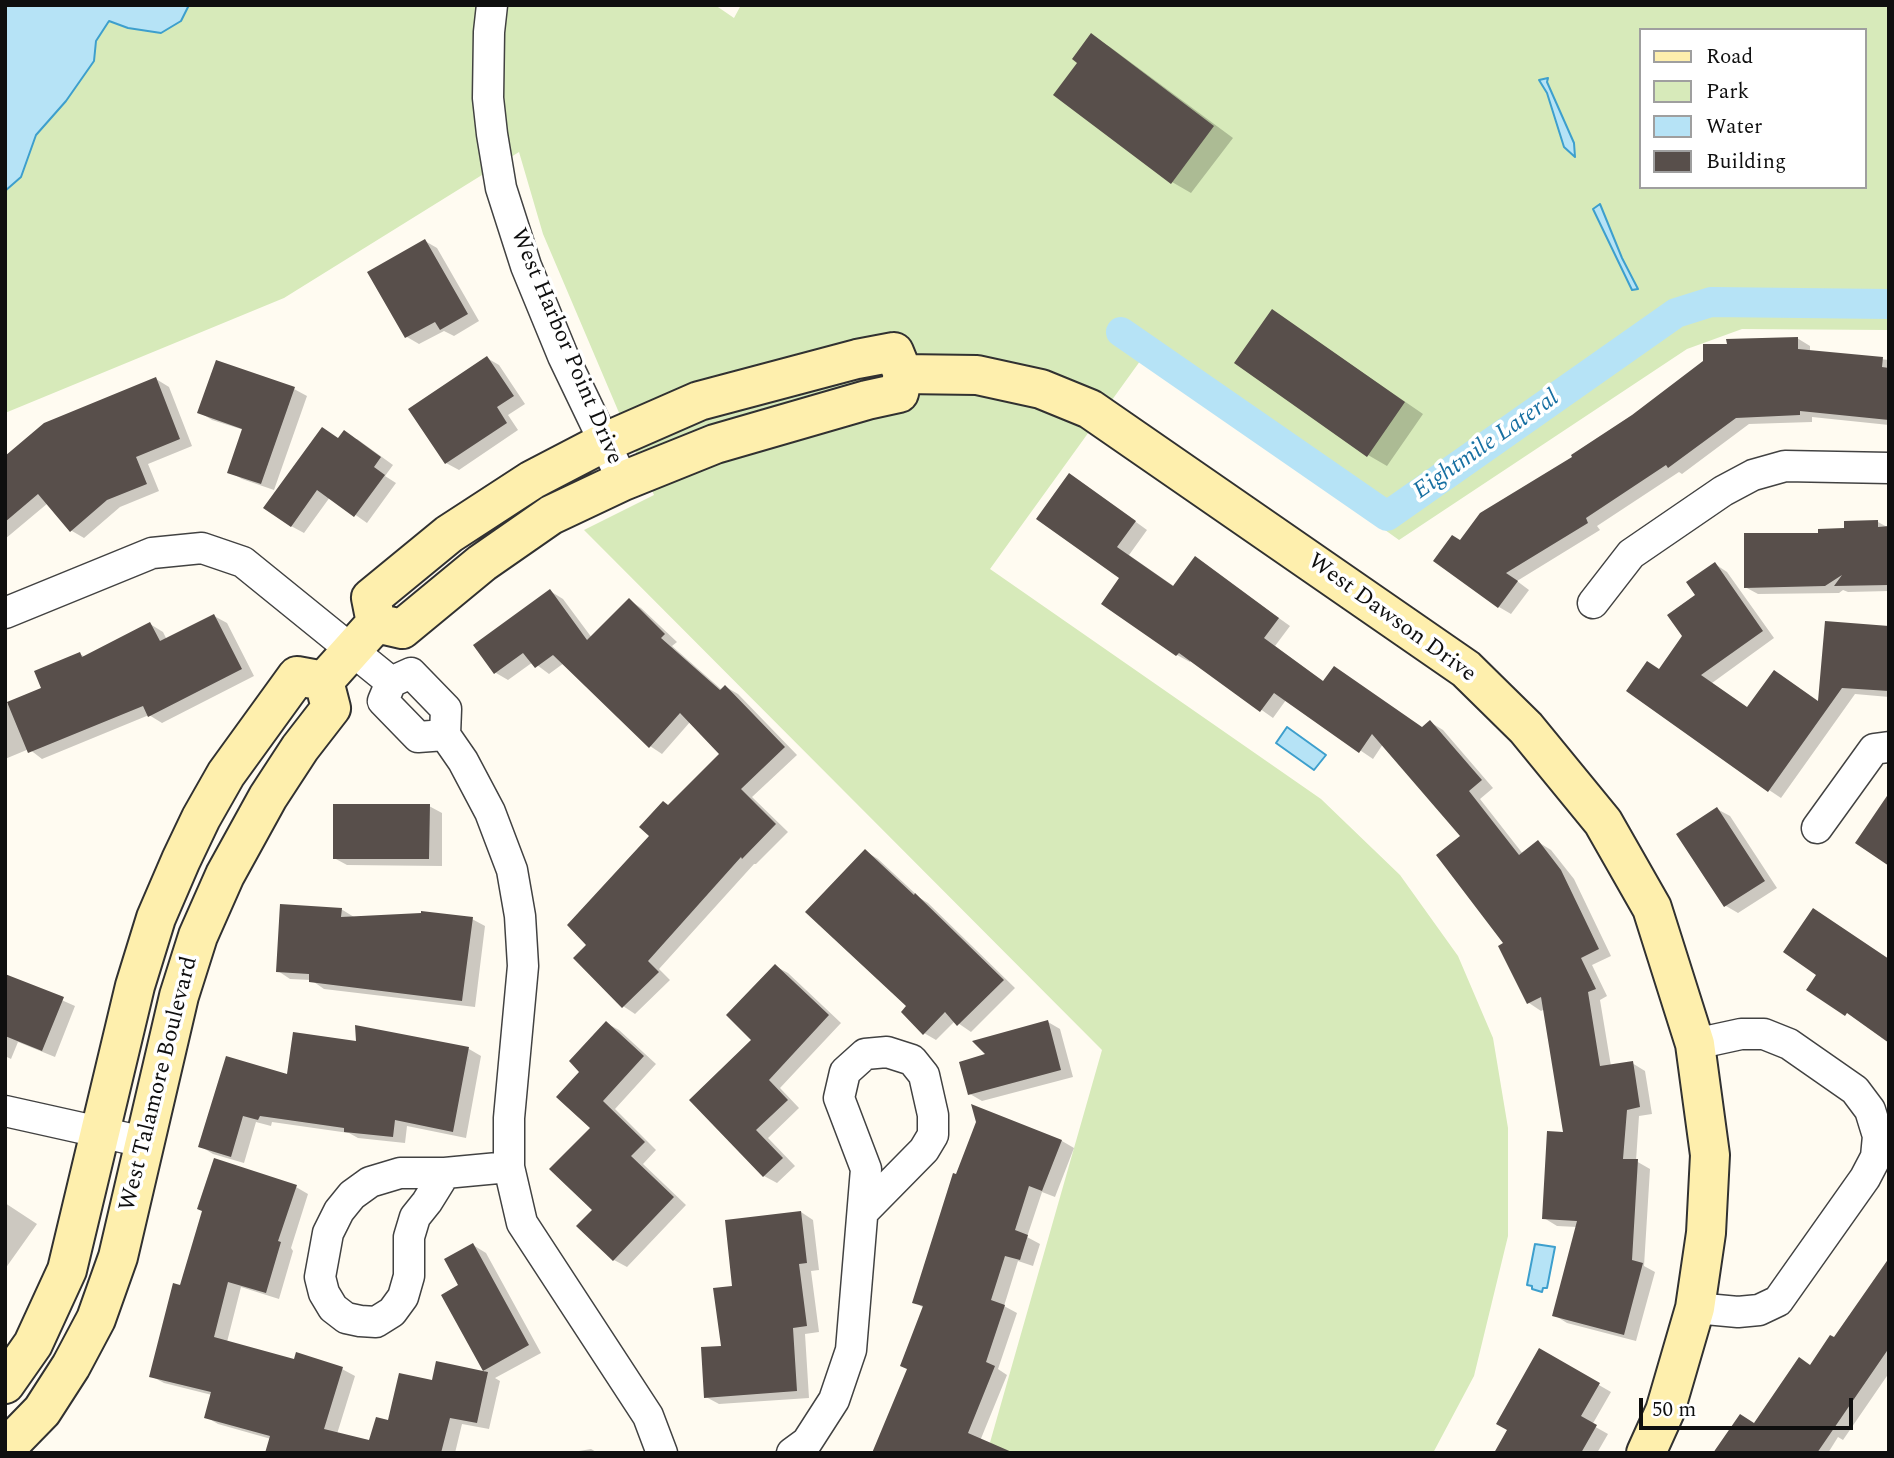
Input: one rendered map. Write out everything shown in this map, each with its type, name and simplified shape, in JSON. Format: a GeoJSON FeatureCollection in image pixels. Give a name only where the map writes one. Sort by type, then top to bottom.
{"type":"FeatureCollection","features":[{"type":"Feature","properties":{"kind":"street","name":"West Harbor Point Drive"},"geometry":{"type":"LineString","coordinates":[[492,5],[488,98],[501,188],[526,266],[603,443],[623,481]]}},
{"type":"Feature","properties":{"kind":"street"},"geometry":{"type":"LineString","coordinates":[[324,681],[364,637],[371,598],[449,534],[532,480],[603,443],[699,401],[857,359],[894,352],[903,374],[899,393],[715,444],[623,481],[551,516],[482,563],[402,629],[364,637]]}},
{"type":"Feature","properties":{"kind":"street","name":"West Dawson Drive"},"geometry":{"type":"LineString","coordinates":[[903,374],[977,375],[1041,389],[1090,409],[1466,669],[1526,728],[1603,822],[1652,908],[1695,1044],[1710,1155],[1706,1233],[1695,1308],[1665,1411],[1646,1453]]}},
{"type":"Feature","properties":{"kind":"street"},"geometry":{"type":"LineString","coordinates":[[1593,603],[1631,554],[1723,491],[1754,475],[1785,466],[1889,468]]}},
{"type":"Feature","properties":{"kind":"street"},"geometry":{"type":"LineString","coordinates":[[5,613],[152,553],[202,548],[243,562],[364,637],[391,682],[383,701],[418,737],[445,735],[463,761],[490,812],[512,870],[520,916],[523,966],[509,1118],[509,1167],[522,1223],[648,1416],[663,1453]]}},
{"type":"Feature","properties":{"kind":"street","name":"West Talamore Boulevard"},"geometry":{"type":"LineString","coordinates":[[5,1384],[33,1343],[67,1270],[135,986],[156,918],[201,818],[226,774],[261,722],[297,676],[324,681],[331,708],[300,748],[268,797],[225,875],[198,936],[179,996],[118,1257],[96,1319],[71,1366],[42,1410],[5,1449]]}},
{"type":"Feature","properties":{"kind":"street"},"geometry":{"type":"LineString","coordinates":[[1817,828],[1874,749],[1889,747]]}},
{"type":"Feature","properties":{"kind":"street"},"geometry":{"type":"LineString","coordinates":[[1695,1044],[1741,1034],[1764,1034],[1789,1044],[1855,1090],[1870,1110],[1878,1136],[1876,1157],[1866,1178],[1778,1301],[1759,1310],[1738,1312],[1695,1308]]}},
{"type":"Feature","properties":{"kind":"street"},"geometry":{"type":"LineString","coordinates":[[792,1453],[807,1442],[834,1400],[851,1350],[866,1169],[839,1098],[845,1072],[865,1054],[887,1052],[912,1060],[923,1075],[933,1115],[933,1135],[924,1150],[864,1211]]}},
{"type":"Feature","properties":{"kind":"street"},"geometry":{"type":"LineString","coordinates":[[5,1111],[144,1142]]}},
{"type":"Feature","properties":{"kind":"street"},"geometry":{"type":"LineString","coordinates":[[445,1173],[415,1217],[409,1237],[409,1276],[403,1297],[393,1312],[376,1322],[346,1318],[333,1308],[324,1293],[320,1277],[328,1233],[339,1211],[352,1195],[370,1182],[400,1173],[445,1173],[509,1167]]}},
{"type":"Feature","properties":{"kind":"green space"},"geometry":{"type":"Polygon","coordinates":[[[5,5],[715,5],[734,18],[741,5],[1889,5],[1889,330],[1742,329],[1687,349],[1399,540],[1143,357],[990,569],[1321,799],[1400,875],[1458,956],[1493,1038],[1508,1128],[1508,1236],[1474,1376],[1433,1453],[987,1453],[1102,1050],[584,530],[654,495],[543,234],[519,152],[284,298],[5,413],[5,5]]]}},
{"type":"Feature","properties":{"kind":"water"},"geometry":{"type":"Polygon","coordinates":[[[5,5],[189,5],[181,21],[161,33],[128,28],[109,21],[96,41],[94,61],[66,101],[36,135],[21,177],[5,191],[5,5]]]}},
{"type":"Feature","properties":{"kind":"water"},"geometry":{"type":"Polygon","coordinates":[[[1548,78],[1547,82],[1574,143],[1575,157],[1564,147],[1547,93],[1539,80],[1548,78]]]}},
{"type":"Feature","properties":{"kind":"water"},"geometry":{"type":"Polygon","coordinates":[[[1600,204],[1638,289],[1632,290],[1593,209],[1600,204]]]}},
{"type":"Feature","properties":{"kind":"water"},"geometry":{"type":"Polygon","coordinates":[[[1287,727],[1326,755],[1314,770],[1276,743],[1287,727]]]}},
{"type":"Feature","properties":{"kind":"water"},"geometry":{"type":"Polygon","coordinates":[[[1535,1244],[1555,1247],[1547,1288],[1543,1288],[1542,1292],[1527,1285],[1535,1244]]]}},
{"type":"Feature","properties":{"kind":"building"},"geometry":{"type":"Polygon","coordinates":[[[1091,33],[1214,126],[1171,184],[1053,95],[1077,63],[1072,59],[1091,33]]]}},
{"type":"Feature","properties":{"kind":"building"},"geometry":{"type":"Polygon","coordinates":[[[425,239],[468,314],[440,330],[435,322],[405,338],[367,272],[425,239]]]}},
{"type":"Feature","properties":{"kind":"building"},"geometry":{"type":"Polygon","coordinates":[[[1272,309],[1405,402],[1367,457],[1234,363],[1272,309]]]}},
{"type":"Feature","properties":{"kind":"building"},"geometry":{"type":"Polygon","coordinates":[[[1798,337],[1798,349],[1883,357],[1882,367],[1889,368],[1889,420],[1800,411],[1800,415],[1736,418],[1668,468],[1666,465],[1586,518],[1588,523],[1506,573],[1518,581],[1498,608],[1433,561],[1452,535],[1460,540],[1480,513],[1572,457],[1571,455],[1632,415],[1703,361],[1703,344],[1727,344],[1726,339],[1798,337]]]}},
{"type":"Feature","properties":{"kind":"building"},"geometry":{"type":"Polygon","coordinates":[[[487,356],[514,396],[497,407],[507,423],[445,464],[408,409],[487,356]]]}},
{"type":"Feature","properties":{"kind":"building"},"geometry":{"type":"Polygon","coordinates":[[[216,360],[295,387],[261,484],[227,473],[242,429],[197,413],[216,360]]]}},
{"type":"Feature","properties":{"kind":"building"},"geometry":{"type":"Polygon","coordinates":[[[156,377],[180,439],[136,457],[147,484],[107,500],[70,532],[38,494],[5,522],[5,456],[44,423],[156,377]]]}},
{"type":"Feature","properties":{"kind":"building"},"geometry":{"type":"Polygon","coordinates":[[[322,427],[338,438],[344,430],[381,457],[374,467],[385,475],[354,517],[317,490],[291,527],[263,508],[322,427]]]}},
{"type":"Feature","properties":{"kind":"building"},"geometry":{"type":"Polygon","coordinates":[[[1069,473],[1136,521],[1117,547],[1173,586],[1195,556],[1279,618],[1264,638],[1323,681],[1334,666],[1422,727],[1430,720],[1482,780],[1469,791],[1519,855],[1538,840],[1561,870],[1599,949],[1581,958],[1596,989],[1588,992],[1600,1066],[1633,1061],[1640,1107],[1627,1110],[1623,1159],[1638,1159],[1632,1260],[1643,1263],[1624,1335],[1552,1316],[1577,1221],[1542,1219],[1547,1131],[1563,1132],[1541,997],[1527,1004],[1498,946],[1503,943],[1436,855],[1460,836],[1372,734],[1359,753],[1274,693],[1260,712],[1179,653],[1176,656],[1101,604],[1119,578],[1036,519],[1069,473]]]}},
{"type":"Feature","properties":{"kind":"building"},"geometry":{"type":"Polygon","coordinates":[[[1878,520],[1878,527],[1889,526],[1889,585],[1834,586],[1842,575],[1825,586],[1744,588],[1744,533],[1818,533],[1818,529],[1844,528],[1844,521],[1878,520]]]}},
{"type":"Feature","properties":{"kind":"building"},"geometry":{"type":"Polygon","coordinates":[[[1715,562],[1763,631],[1701,675],[1747,707],[1774,670],[1818,701],[1825,621],[1889,626],[1889,691],[1842,688],[1768,792],[1626,691],[1647,661],[1659,669],[1682,636],[1667,615],[1695,595],[1686,582],[1715,562]]]}},
{"type":"Feature","properties":{"kind":"building"},"geometry":{"type":"Polygon","coordinates":[[[550,589],[587,640],[629,598],[665,634],[661,638],[720,690],[725,685],[785,747],[741,789],[776,824],[742,859],[741,857],[648,961],[659,972],[622,1008],[573,958],[586,945],[567,925],[649,836],[639,827],[663,801],[668,805],[719,754],[680,713],[649,748],[553,655],[535,668],[523,653],[494,674],[473,645],[550,589]]]}},
{"type":"Feature","properties":{"kind":"building"},"geometry":{"type":"Polygon","coordinates":[[[214,614],[242,669],[148,717],[143,706],[28,753],[7,702],[41,688],[34,671],[80,652],[82,657],[150,622],[160,641],[214,614]]]}},
{"type":"Feature","properties":{"kind":"building"},"geometry":{"type":"Polygon","coordinates":[[[1889,793],[1889,866],[1855,843],[1889,793]]]}},
{"type":"Feature","properties":{"kind":"building"},"geometry":{"type":"Polygon","coordinates":[[[333,804],[430,804],[429,859],[333,859],[333,804]]]}},
{"type":"Feature","properties":{"kind":"building"},"geometry":{"type":"Polygon","coordinates":[[[1717,807],[1765,881],[1724,907],[1676,834],[1717,807]]]}},
{"type":"Feature","properties":{"kind":"building"},"geometry":{"type":"Polygon","coordinates":[[[865,849],[914,895],[915,893],[1004,980],[957,1026],[945,1012],[923,1035],[901,1012],[906,1006],[805,912],[865,849]]]}},
{"type":"Feature","properties":{"kind":"building"},"geometry":{"type":"Polygon","coordinates":[[[280,904],[342,908],[341,917],[421,911],[473,917],[462,1001],[309,982],[309,974],[276,972],[280,904]]]}},
{"type":"Feature","properties":{"kind":"building"},"geometry":{"type":"Polygon","coordinates":[[[1813,908],[1889,959],[1889,1043],[1847,1013],[1845,1016],[1806,990],[1816,975],[1783,952],[1813,908]]]}},
{"type":"Feature","properties":{"kind":"building"},"geometry":{"type":"Polygon","coordinates":[[[775,964],[829,1015],[769,1080],[788,1100],[756,1130],[783,1158],[763,1177],[689,1100],[751,1040],[726,1015],[775,964]]]}},
{"type":"Feature","properties":{"kind":"building"},"geometry":{"type":"Polygon","coordinates":[[[5,974],[64,997],[42,1051],[5,1036],[5,974]]]}},
{"type":"Feature","properties":{"kind":"building"},"geometry":{"type":"Polygon","coordinates":[[[1048,1020],[1061,1070],[968,1095],[959,1062],[985,1054],[972,1041],[1048,1020]]]}},
{"type":"Feature","properties":{"kind":"building"},"geometry":{"type":"Polygon","coordinates":[[[606,1021],[644,1056],[603,1101],[645,1142],[631,1156],[674,1197],[613,1261],[576,1226],[592,1210],[549,1169],[590,1128],[556,1097],[579,1072],[569,1061],[606,1021]]]}},
{"type":"Feature","properties":{"kind":"building"},"geometry":{"type":"Polygon","coordinates":[[[355,1025],[469,1047],[453,1132],[395,1120],[393,1137],[344,1132],[344,1128],[260,1116],[258,1120],[243,1116],[231,1157],[198,1147],[226,1056],[287,1074],[293,1032],[356,1041],[355,1025]]]}},
{"type":"Feature","properties":{"kind":"building"},"geometry":{"type":"Polygon","coordinates":[[[971,1104],[1062,1140],[1042,1191],[1029,1186],[1015,1230],[1028,1235],[1020,1260],[1005,1256],[991,1300],[1005,1305],[986,1362],[995,1366],[968,1433],[1014,1453],[872,1453],[907,1369],[900,1366],[923,1306],[912,1303],[953,1173],[956,1174],[976,1122],[971,1104]]]}},
{"type":"Feature","properties":{"kind":"building"},"geometry":{"type":"Polygon","coordinates":[[[214,1158],[297,1185],[278,1241],[281,1242],[266,1293],[228,1282],[214,1337],[294,1359],[296,1352],[343,1367],[324,1429],[369,1440],[376,1417],[388,1420],[399,1373],[432,1380],[436,1361],[488,1372],[477,1423],[450,1418],[441,1453],[265,1453],[270,1436],[204,1418],[211,1392],[149,1377],[173,1283],[180,1285],[202,1211],[197,1209],[214,1158]]]}},
{"type":"Feature","properties":{"kind":"building"},"geometry":{"type":"Polygon","coordinates":[[[801,1211],[807,1263],[799,1264],[807,1326],[793,1328],[797,1391],[704,1398],[701,1347],[721,1346],[713,1288],[732,1286],[725,1220],[801,1211]]]}},
{"type":"Feature","properties":{"kind":"building"},"geometry":{"type":"Polygon","coordinates":[[[473,1243],[529,1345],[483,1371],[441,1295],[458,1285],[444,1259],[473,1243]]]}},
{"type":"Feature","properties":{"kind":"building"},"geometry":{"type":"Polygon","coordinates":[[[1889,1258],[1889,1348],[1817,1453],[1713,1453],[1740,1414],[1754,1423],[1799,1357],[1810,1365],[1830,1335],[1834,1337],[1889,1258]]]}},
{"type":"Feature","properties":{"kind":"building"},"geometry":{"type":"Polygon","coordinates":[[[1539,1348],[1600,1383],[1581,1416],[1597,1425],[1581,1453],[1494,1453],[1507,1430],[1496,1424],[1539,1348]]]}},
{"type":"Feature","properties":{"kind":"waterway","name":"Eightmile Lateral"},"geometry":{"type":"LineString","coordinates":[[1121,332],[1387,516],[1676,313],[1711,302],[1889,304]]}}]}
